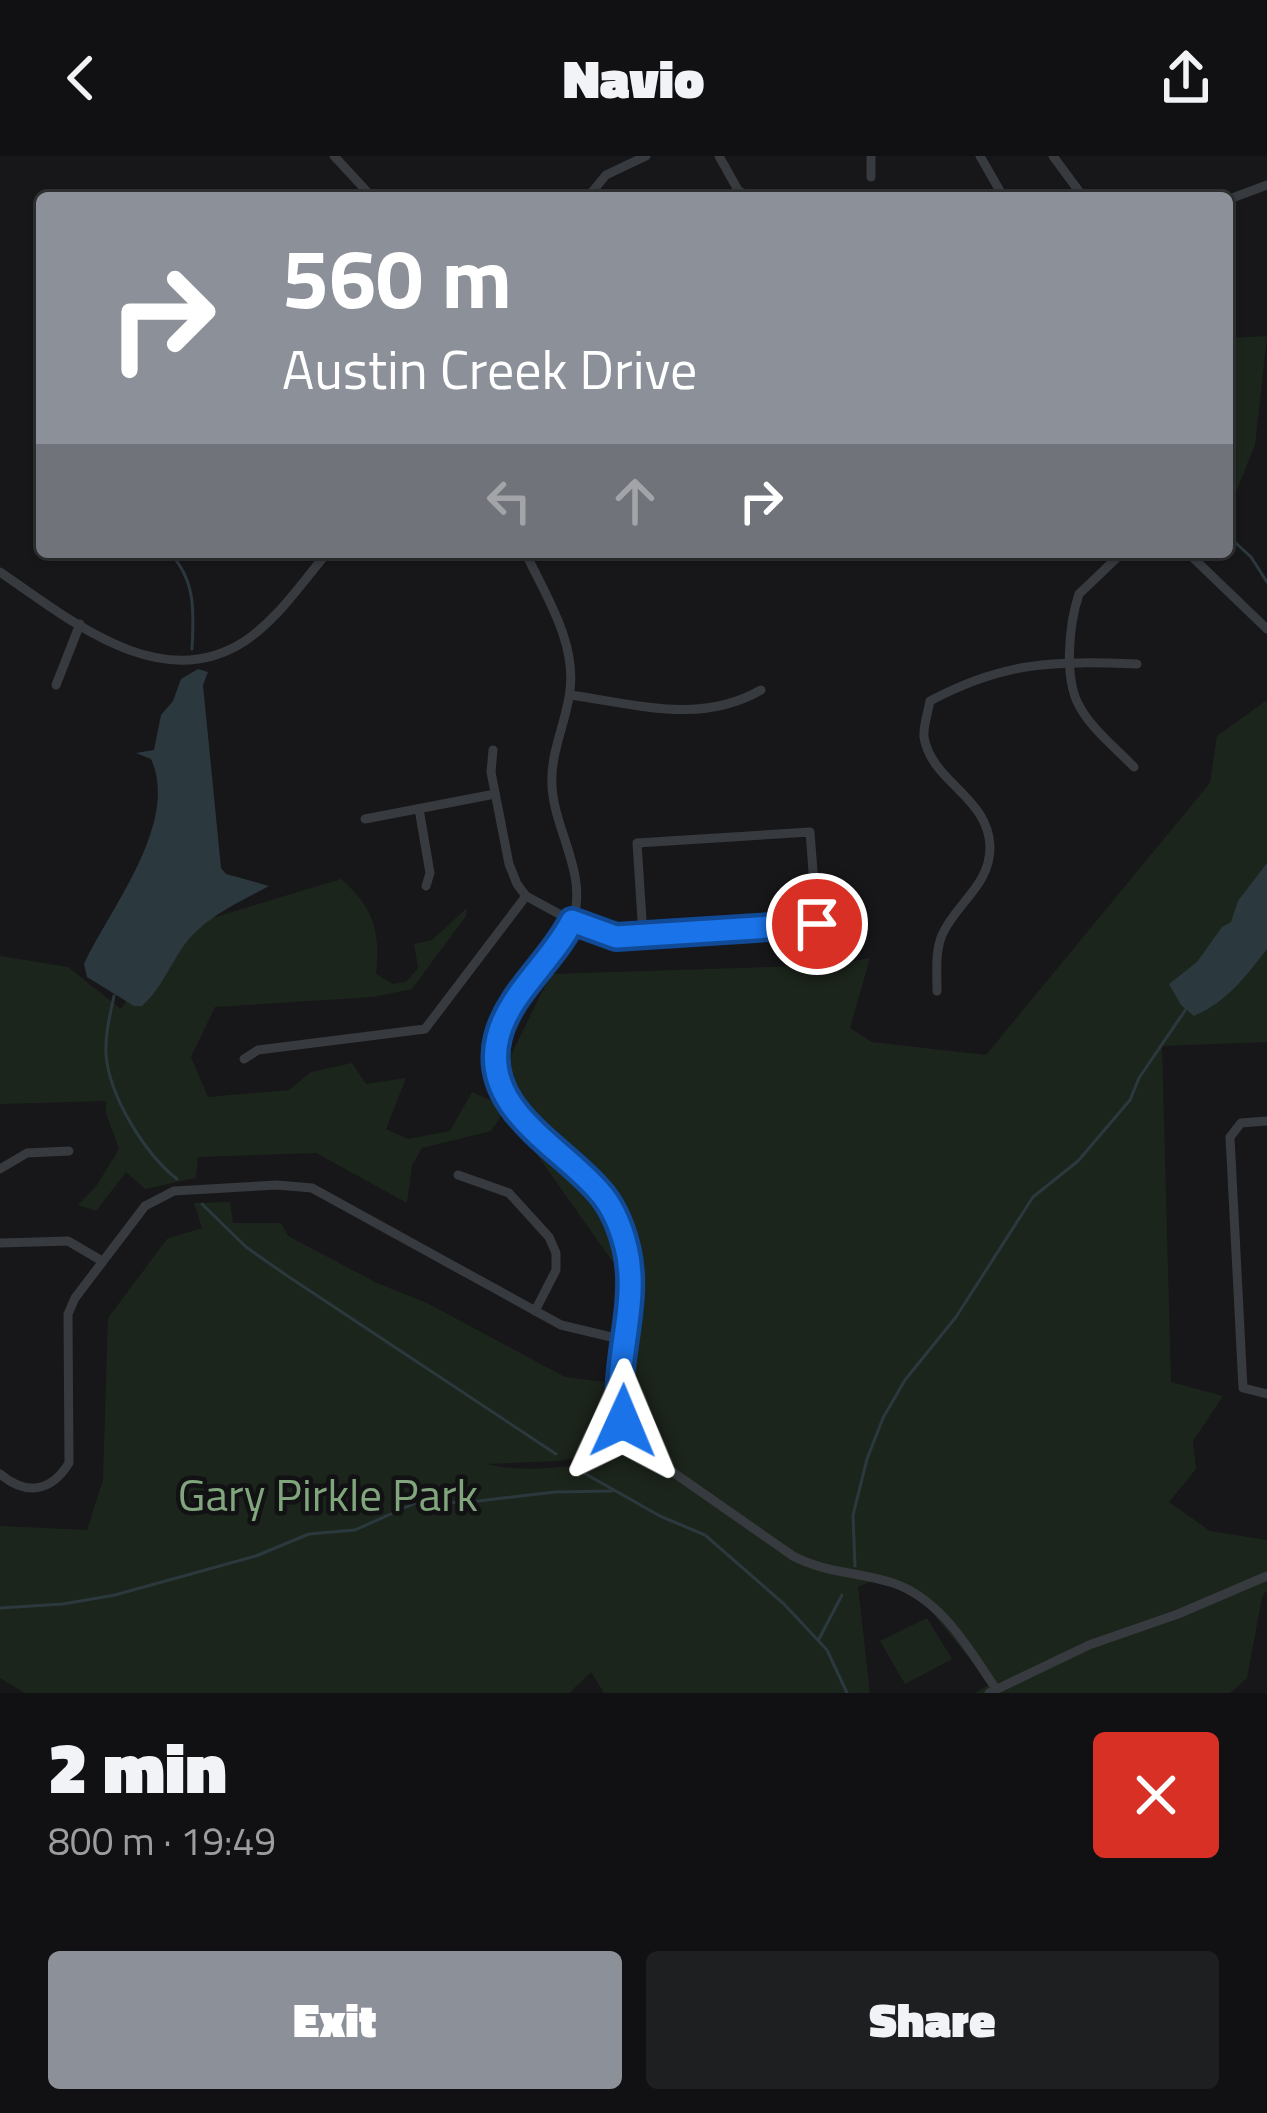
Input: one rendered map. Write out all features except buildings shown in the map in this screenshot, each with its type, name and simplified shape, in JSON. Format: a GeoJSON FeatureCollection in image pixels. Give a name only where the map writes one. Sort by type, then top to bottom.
{"type":"FeatureCollection","features":[{"type":"Feature","properties":{"kind":"street"},"geometry":{"type":"LineString","coordinates":[[334,156],[367,192]]}},
{"type":"Feature","properties":{"kind":"street"},"geometry":{"type":"LineString","coordinates":[[592,192],[606,175],[646,156]]}},
{"type":"Feature","properties":{"kind":"street"},"geometry":{"type":"LineString","coordinates":[[719,156],[742,192]]}},
{"type":"Feature","properties":{"kind":"street"},"geometry":{"type":"LineString","coordinates":[[871,156],[872,176]]}},
{"type":"Feature","properties":{"kind":"street"},"geometry":{"type":"LineString","coordinates":[[980,156],[1001,192]]}},
{"type":"Feature","properties":{"kind":"street"},"geometry":{"type":"LineString","coordinates":[[1053,156],[1080,192]]}},
{"type":"Feature","properties":{"kind":"street"},"geometry":{"type":"LineString","coordinates":[[1233,198],[1267,185]]}},
{"type":"Feature","properties":{"kind":"street"},"geometry":{"type":"LineString","coordinates":[[0,572],[123,650],[186,660],[245,641],[323,558]]}},
{"type":"Feature","properties":{"kind":"street"},"geometry":{"type":"LineString","coordinates":[[528,558],[565,641],[570,695],[551,787],[576,882],[572,921],[498,1034],[496,1070],[517,1113],[599,1191],[615,1216],[631,1270],[628,1341],[618,1402],[631,1434],[654,1459],[793,1556],[813,1567],[890,1582],[916,1593],[941,1612],[992,1691],[1089,1645],[1267,1576]]}},
{"type":"Feature","properties":{"kind":"street"},"geometry":{"type":"LineString","coordinates":[[1117,558],[1079,594],[1073,693],[1082,712],[1134,767]]}},
{"type":"Feature","properties":{"kind":"street"},"geometry":{"type":"LineString","coordinates":[[1192,558],[1267,629]]}},
{"type":"Feature","properties":{"kind":"street"},"geometry":{"type":"LineString","coordinates":[[56,685],[80,624]]}},
{"type":"Feature","properties":{"kind":"street"},"geometry":{"type":"LineString","coordinates":[[937,991],[937,959],[944,930],[983,878],[990,847],[976,805],[928,753],[923,733],[930,700],[971,679],[1029,664],[1137,664]]}},
{"type":"Feature","properties":{"kind":"street"},"geometry":{"type":"LineString","coordinates":[[570,695],[709,710],[734,705],[761,690]]}},
{"type":"Feature","properties":{"kind":"street"},"geometry":{"type":"LineString","coordinates":[[493,750],[491,772],[509,864],[526,896],[572,921],[616,937],[817,924],[811,832],[637,843],[643,935]]}},
{"type":"Feature","properties":{"kind":"street"},"geometry":{"type":"LineString","coordinates":[[365,819],[495,794]]}},
{"type":"Feature","properties":{"kind":"street"},"geometry":{"type":"LineString","coordinates":[[419,809],[430,873],[426,886]]}},
{"type":"Feature","properties":{"kind":"street"},"geometry":{"type":"LineString","coordinates":[[244,1059],[258,1050],[432,1024],[526,896]]}},
{"type":"Feature","properties":{"kind":"street"},"geometry":{"type":"LineString","coordinates":[[1267,1121],[1241,1124],[1230,1138],[1243,1388],[1267,1394]]}},
{"type":"Feature","properties":{"kind":"street"},"geometry":{"type":"LineString","coordinates":[[0,1168],[26,1154],[68,1151]]}},
{"type":"Feature","properties":{"kind":"street"},"geometry":{"type":"LineString","coordinates":[[458,1175],[509,1192],[549,1237],[556,1270],[535,1311]]}},
{"type":"Feature","properties":{"kind":"street"},"geometry":{"type":"LineString","coordinates":[[0,1474],[19,1487],[32,1489],[50,1486],[69,1463],[66,1329],[75,1298],[145,1206],[174,1191],[302,1186],[535,1311],[585,1334],[628,1341]]}},
{"type":"Feature","properties":{"kind":"street"},"geometry":{"type":"LineString","coordinates":[[0,1243],[68,1241],[103,1261]]}},
{"type":"Feature","properties":{"kind":"green space"},"geometry":{"type":"Polygon","coordinates":[[[1267,336],[1255,445],[1233,499],[1233,338],[1267,336]]]}},
{"type":"Feature","properties":{"kind":"green space","name":"Gary Pirkle Park"},"geometry":{"type":"Polygon","coordinates":[[[1267,700],[1267,1042],[1162,1046],[1171,1382],[1223,1396],[1193,1441],[1196,1469],[1169,1502],[1210,1531],[1267,1540],[1267,1590],[1247,1678],[1230,1693],[975,1693],[990,1684],[914,1590],[874,1580],[858,1587],[870,1693],[604,1693],[591,1672],[569,1693],[25,1693],[0,1678],[0,1526],[87,1530],[103,1480],[108,1318],[167,1239],[202,1228],[194,1203],[230,1202],[233,1223],[281,1223],[288,1236],[565,1377],[606,1382],[613,1376],[615,1265],[523,1135],[502,1073],[551,974],[833,965],[870,958],[850,1028],[872,1042],[986,1055],[1210,783],[1217,736],[1267,700]],[[616,1412],[620,1432],[596,1453],[560,1461],[486,1464],[556,1468],[624,1450],[647,1459],[616,1412]]]}},
{"type":"Feature","properties":{"kind":"green space"},"geometry":{"type":"Polygon","coordinates":[[[341,879],[361,900],[372,921],[376,974],[393,984],[406,982],[418,968],[414,944],[432,940],[467,908],[466,916],[412,989],[373,997],[215,1007],[191,1057],[208,1097],[289,1090],[311,1072],[352,1063],[366,1084],[406,1078],[386,1129],[408,1139],[450,1131],[472,1092],[497,1103],[501,1116],[491,1131],[422,1148],[412,1165],[407,1203],[316,1153],[198,1157],[196,1178],[145,1189],[126,1172],[96,1211],[78,1205],[119,1149],[106,1101],[0,1104],[0,956],[68,967],[121,1009],[172,930],[341,879]]]}},
{"type":"Feature","properties":{"kind":"green space"},"geometry":{"type":"Polygon","coordinates":[[[927,1618],[952,1659],[905,1684],[880,1641],[927,1618]]]}},
{"type":"Feature","properties":{"kind":"shaded area"},"geometry":{"type":"Polygon","coordinates":[[[198,669],[208,672],[203,685],[221,868],[226,874],[269,886],[203,925],[149,999],[134,1006],[87,977],[84,964],[138,864],[156,810],[158,784],[151,759],[136,753],[154,750],[161,715],[173,701],[181,679],[198,669]]]}},
{"type":"Feature","properties":{"kind":"shaded area"},"geometry":{"type":"Polygon","coordinates":[[[1267,863],[1267,949],[1226,996],[1194,1016],[1169,984],[1197,962],[1222,927],[1231,922],[1238,901],[1267,863]]]}},
{"type":"Feature","properties":{"kind":"waterway"},"geometry":{"type":"LineString","coordinates":[[1233,540],[1267,582]]}},
{"type":"Feature","properties":{"kind":"waterway"},"geometry":{"type":"LineString","coordinates":[[174,558],[189,585],[192,649]]}},
{"type":"Feature","properties":{"kind":"waterway"},"geometry":{"type":"LineString","coordinates":[[114,996],[106,1047],[114,1088],[141,1140],[177,1179]]}},
{"type":"Feature","properties":{"kind":"waterway"},"geometry":{"type":"LineString","coordinates":[[855,1566],[853,1515],[867,1459],[905,1380],[956,1317],[1033,1197],[1078,1161],[1130,1100],[1139,1078],[1186,1009]]}},
{"type":"Feature","properties":{"kind":"waterway"},"geometry":{"type":"LineString","coordinates":[[202,1204],[246,1247],[556,1454]]}},
{"type":"Feature","properties":{"kind":"waterway"},"geometry":{"type":"LineString","coordinates":[[575,1468],[660,1516],[705,1535],[784,1604],[827,1650],[847,1693]]}},
{"type":"Feature","properties":{"kind":"waterway"},"geometry":{"type":"LineString","coordinates":[[0,1608],[115,1595],[256,1556],[309,1534],[355,1530],[422,1500],[461,1503],[612,1491]]}},
{"type":"Feature","properties":{"kind":"waterway"},"geometry":{"type":"LineString","coordinates":[[819,1639],[842,1595]]}},
{"type":"Feature","properties":{"kind":"route"},"geometry":{"type":"LineString","coordinates":[[623,1421],[618,1402],[631,1288],[626,1245],[599,1191],[517,1113],[501,1087],[496,1070],[498,1034],[572,921],[616,937],[817,924]]}}]}
